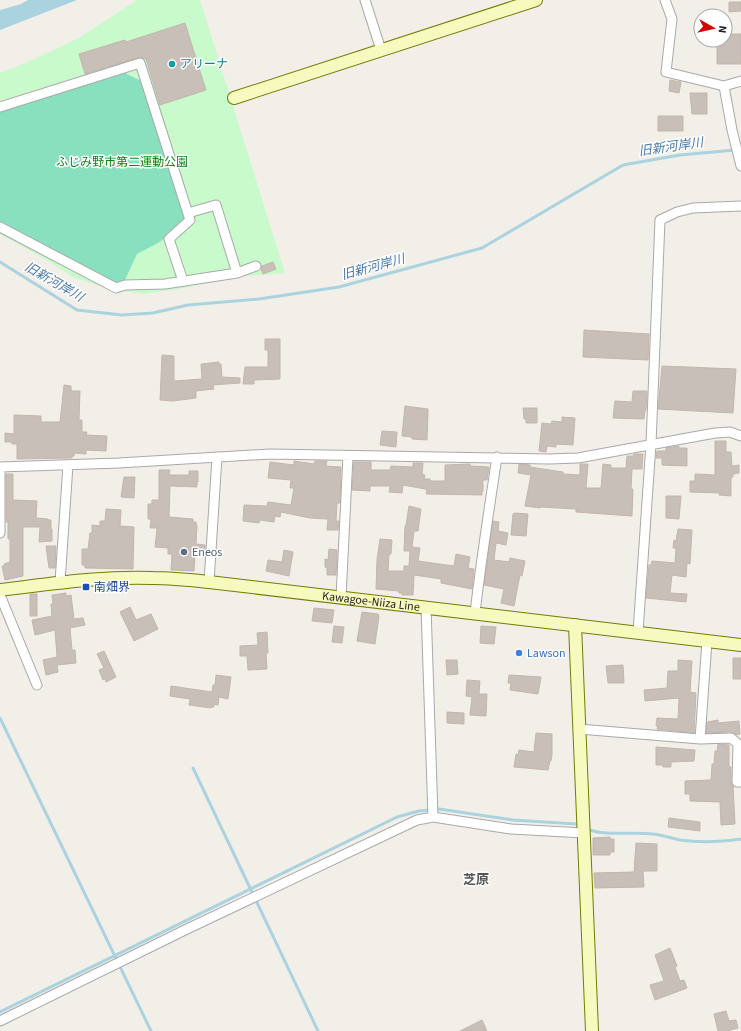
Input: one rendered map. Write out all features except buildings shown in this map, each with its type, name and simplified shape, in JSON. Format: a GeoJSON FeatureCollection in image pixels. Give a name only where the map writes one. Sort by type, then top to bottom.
{"type":"FeatureCollection","features":[{"type":"Feature","properties":{"kind":"main road"},"geometry":{"type":"LineString","coordinates":[[234,98],[523,2],[536,0]]}},
{"type":"Feature","properties":{"kind":"main road","name":"Kawagoe-Niiza Line"},"geometry":{"type":"LineString","coordinates":[[0,590],[95,579],[154,578],[209,582],[741,645]]}},
{"type":"Feature","properties":{"kind":"main road"},"geometry":{"type":"LineString","coordinates":[[575,625],[592,1031]]}},
{"type":"Feature","properties":{"kind":"street"},"geometry":{"type":"LineString","coordinates":[[365,0],[381,50]]}},
{"type":"Feature","properties":{"kind":"street"},"geometry":{"type":"LineString","coordinates":[[665,0],[672,19],[666,72],[724,86],[741,81]]}},
{"type":"Feature","properties":{"kind":"street"},"geometry":{"type":"LineString","coordinates":[[0,107],[140,62],[190,220],[170,239],[183,281]]}},
{"type":"Feature","properties":{"kind":"street"},"geometry":{"type":"LineString","coordinates":[[724,86],[732,130],[741,166]]}},
{"type":"Feature","properties":{"kind":"street"},"geometry":{"type":"LineString","coordinates":[[188,213],[216,204],[237,273]]}},
{"type":"Feature","properties":{"kind":"street"},"geometry":{"type":"LineString","coordinates":[[638,632],[651,444],[660,220],[677,212],[693,208],[741,206]]}},
{"type":"Feature","properties":{"kind":"street"},"geometry":{"type":"LineString","coordinates":[[0,228],[116,288],[125,285],[165,284],[237,273],[256,266]]}},
{"type":"Feature","properties":{"kind":"street"},"geometry":{"type":"LineString","coordinates":[[0,533],[0,467],[68,465],[270,454],[549,459],[578,458],[715,433],[730,432],[741,436]]}},
{"type":"Feature","properties":{"kind":"street"},"geometry":{"type":"LineString","coordinates":[[341,597],[348,456]]}},
{"type":"Feature","properties":{"kind":"street"},"geometry":{"type":"LineString","coordinates":[[209,582],[217,457]]}},
{"type":"Feature","properties":{"kind":"street"},"geometry":{"type":"LineString","coordinates":[[475,613],[497,457]]}},
{"type":"Feature","properties":{"kind":"street"},"geometry":{"type":"LineString","coordinates":[[60,582],[68,465]]}},
{"type":"Feature","properties":{"kind":"street"},"geometry":{"type":"LineString","coordinates":[[0,595],[37,685]]}},
{"type":"Feature","properties":{"kind":"street"},"geometry":{"type":"LineString","coordinates":[[426,607],[433,817]]}},
{"type":"Feature","properties":{"kind":"street"},"geometry":{"type":"LineString","coordinates":[[700,739],[708,641]]}},
{"type":"Feature","properties":{"kind":"street"},"geometry":{"type":"LineString","coordinates":[[579,729],[700,739],[731,738],[738,744],[737,782],[741,782]]}},
{"type":"Feature","properties":{"kind":"street"},"geometry":{"type":"LineString","coordinates":[[0,1021],[410,822],[433,817],[511,829],[584,833]]}},
{"type":"Feature","properties":{"kind":"green space","name":"ふじみ野市第二運動公園"},"geometry":{"type":"Polygon","coordinates":[[[137,0],[200,0],[285,273],[234,277],[184,288],[144,294],[109,289],[74,278],[45,259],[0,234],[0,73],[19,66],[79,38],[137,0]]]}},
{"type":"Feature","properties":{"kind":"green space"},"geometry":{"type":"Polygon","coordinates":[[[123,72],[143,82],[186,219],[167,237],[137,254],[124,282],[116,284],[0,225],[0,112],[123,72]]]}},
{"type":"Feature","properties":{"kind":"water"},"geometry":{"type":"Polygon","coordinates":[[[28,0],[77,0],[0,30],[0,10],[21,4],[28,0]]]}},
{"type":"Feature","properties":{"kind":"waterway","name":"旧新河岸川"},"geometry":{"type":"LineString","coordinates":[[0,262],[77,310],[122,315],[153,313],[188,305],[259,299],[339,287],[482,248],[623,165],[680,155],[735,150]]}},
{"type":"Feature","properties":{"kind":"waterway"},"geometry":{"type":"LineString","coordinates":[[0,718],[151,1031]]}},
{"type":"Feature","properties":{"kind":"waterway"},"geometry":{"type":"LineString","coordinates":[[193,768],[318,1031]]}},
{"type":"Feature","properties":{"kind":"waterway"},"geometry":{"type":"LineString","coordinates":[[0,1012],[397,817],[419,811],[439,809],[513,820],[576,824],[580,826]]}},
{"type":"Feature","properties":{"kind":"waterway"},"geometry":{"type":"LineString","coordinates":[[587,829],[603,833],[645,833],[695,842],[741,839]]}},
{"type":"Feature","properties":{"kind":"place","name":"アリーナ"},"geometry":{"type":"Point","coordinates":[172,64]}},
{"type":"Feature","properties":{"kind":"place","name":"Eneos"},"geometry":{"type":"Point","coordinates":[184,552]}},
{"type":"Feature","properties":{"kind":"place","name":"南畑界"},"geometry":{"type":"Point","coordinates":[86,587]}},
{"type":"Feature","properties":{"kind":"place","name":"Lawson"},"geometry":{"type":"Point","coordinates":[519,653]}},
{"type":"Feature","properties":{"kind":"district","name":"芝原"},"geometry":{"type":"Point","coordinates":[476,880]}}]}
